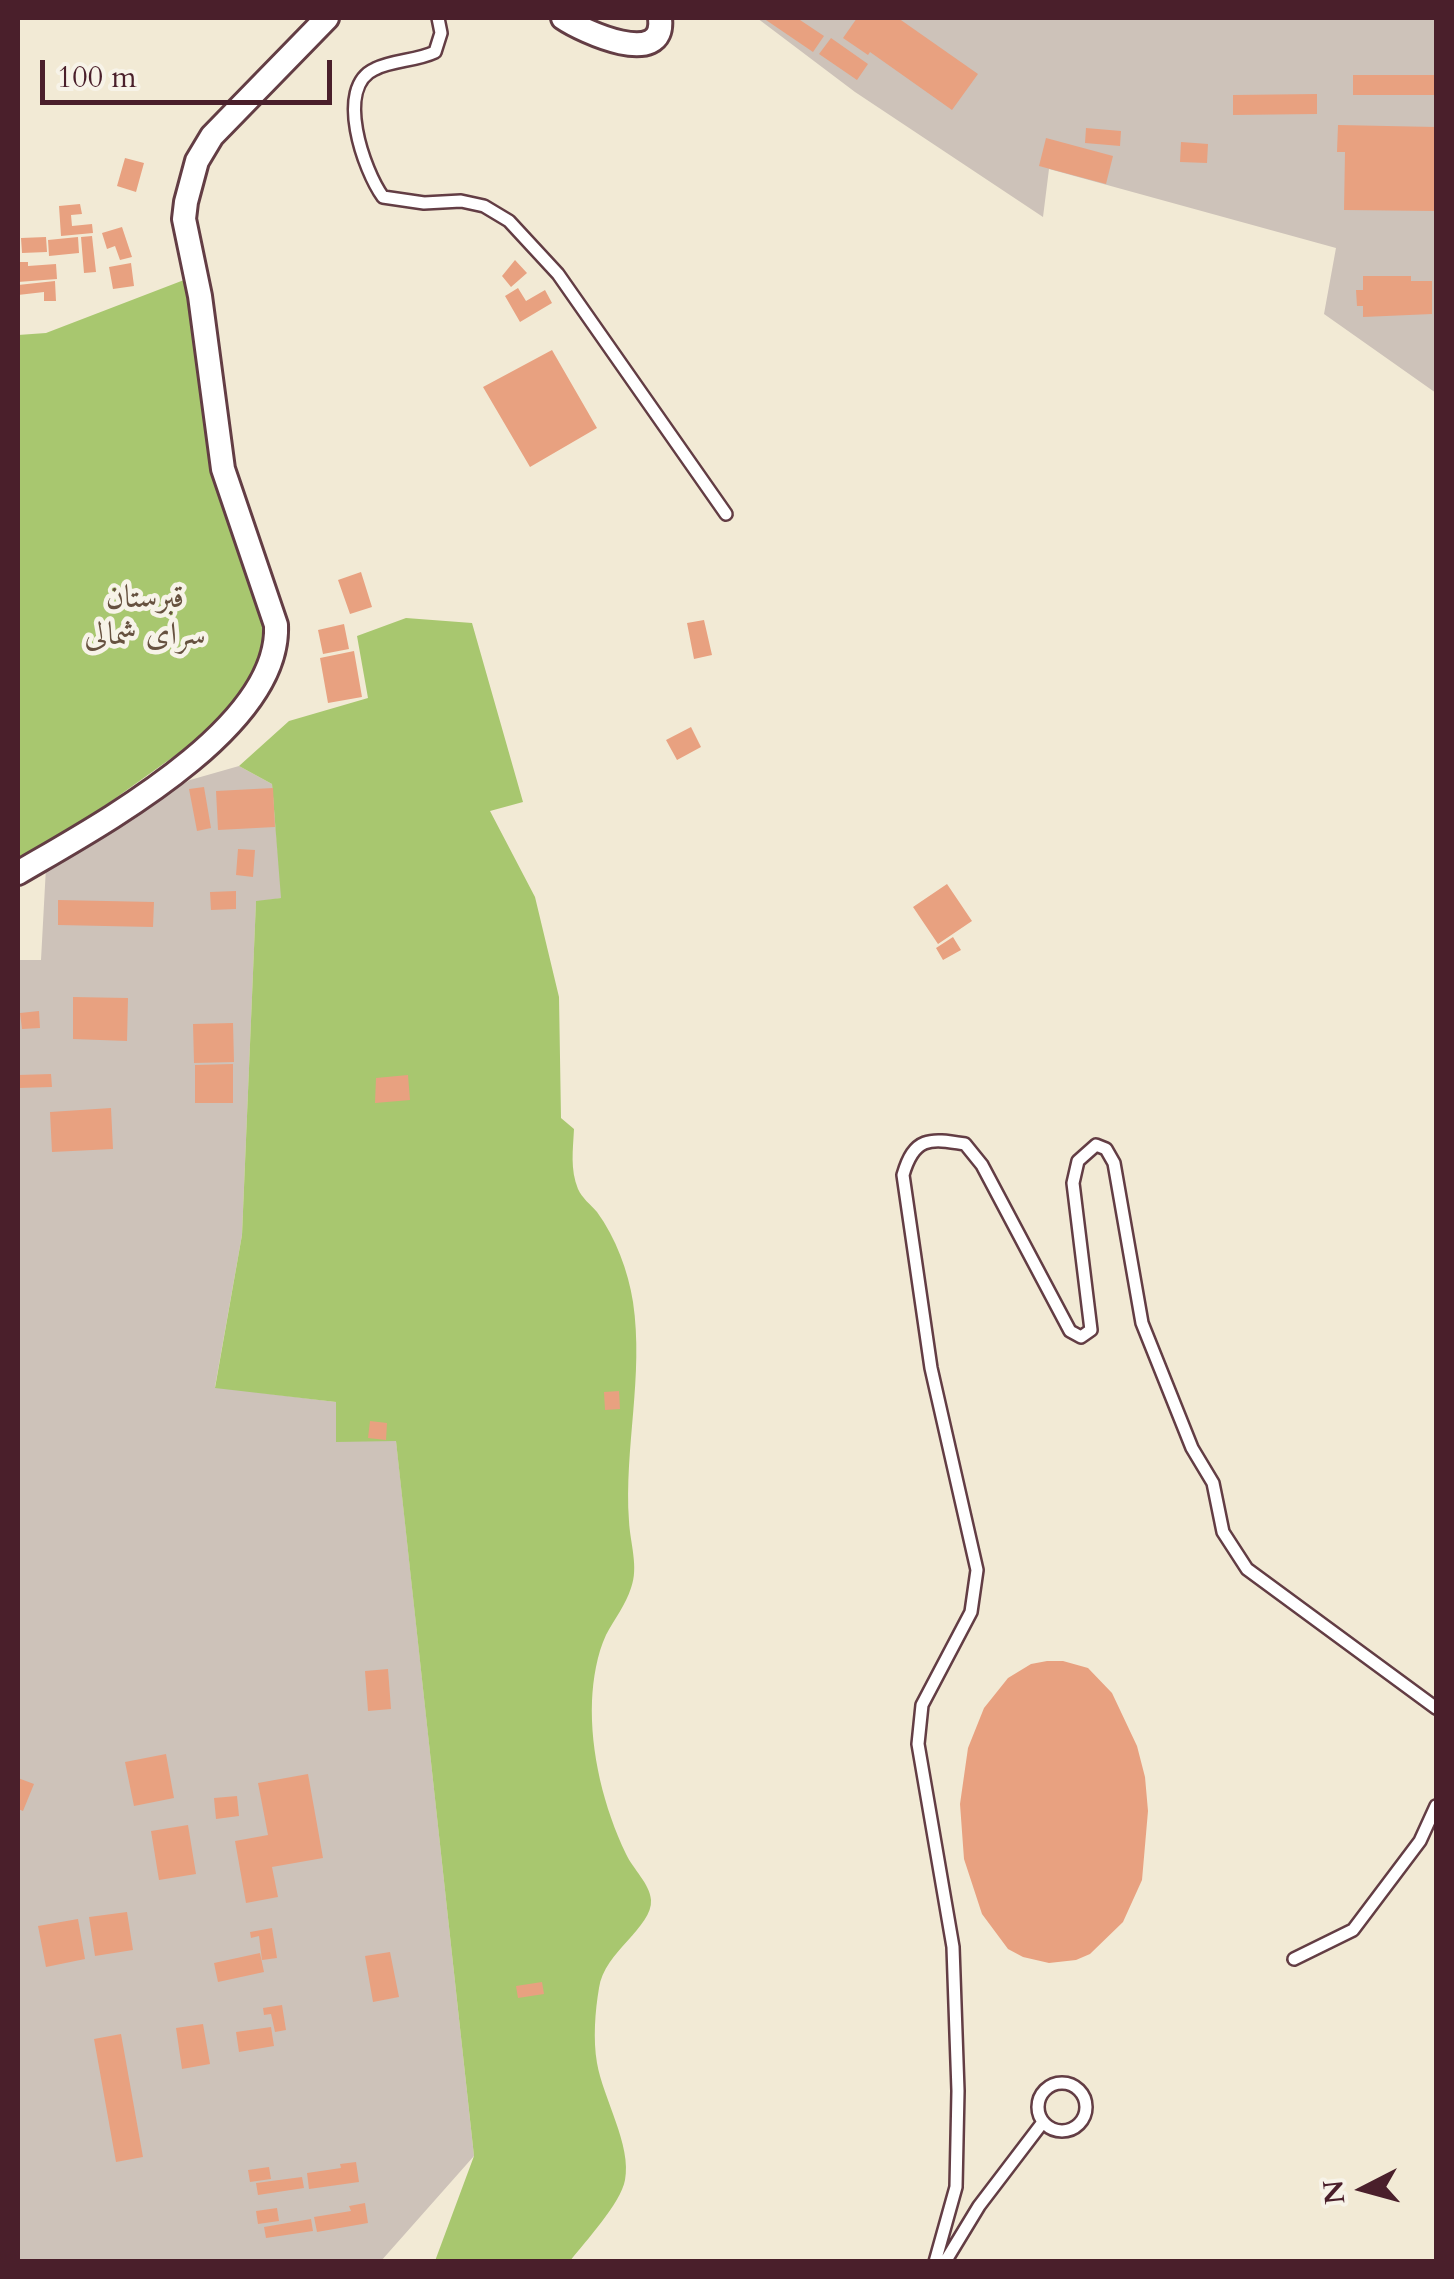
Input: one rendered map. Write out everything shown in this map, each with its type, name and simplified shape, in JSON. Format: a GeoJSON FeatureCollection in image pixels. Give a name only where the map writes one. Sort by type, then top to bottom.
{"type":"FeatureCollection","features":[{"type":"Feature","properties":{"kind":"street"},"geometry":{"type":"LineString","coordinates":[[18,872],[160,786],[258,692],[271,662],[277,642],[276,626],[224,469],[200,296],[184,219],[198,160],[212,136],[326,18]]}},
{"type":"Feature","properties":{"kind":"street"},"geometry":{"type":"LineString","coordinates":[[563,18],[614,42],[640,45],[655,36],[661,27],[660,18]]}},
{"type":"Feature","properties":{"kind":"lane"},"geometry":{"type":"LineString","coordinates":[[438,18],[440,33],[435,52],[419,60],[375,68],[363,78],[354,98],[357,135],[370,180],[383,197],[484,206],[509,221],[558,274],[726,514]]}},
{"type":"Feature","properties":{"kind":"lane"},"geometry":{"type":"LineString","coordinates":[[935,2262],[956,2188],[958,2090],[953,1947],[918,1744],[922,1705],[971,1612],[977,1570],[931,1368],[903,1175],[910,1153],[922,1142],[965,1144],[982,1165],[1070,1331],[1081,1337],[1091,1330],[1072,1183],[1078,1161],[1096,1145],[1106,1149],[1114,1163],[1142,1323],[1192,1448],[1213,1483],[1223,1532],[1247,1570],[1436,1708]]}},
{"type":"Feature","properties":{"kind":"lane"},"geometry":{"type":"LineString","coordinates":[[1294,1959],[1353,1930],[1420,1841],[1436,1806]]}},
{"type":"Feature","properties":{"kind":"lane"},"geometry":{"type":"LineString","coordinates":[[1068,2084],[1081,2092],[1086,2108],[1075,2128],[1061,2132],[1043,2122],[1040,2098],[1051,2086],[1068,2084]]}},
{"type":"Feature","properties":{"kind":"lane"},"geometry":{"type":"LineString","coordinates":[[945,2262],[979,2206],[1043,2122]]}},
{"type":"Feature","properties":{"kind":"shaded area"},"geometry":{"type":"Polygon","coordinates":[[[757,18],[1436,18],[1436,393],[1324,314],[1336,248],[1049,169],[1043,217],[855,92],[757,18]]]}},
{"type":"Feature","properties":{"kind":"shaded area"},"geometry":{"type":"Polygon","coordinates":[[[239,766],[272,784],[282,898],[256,902],[242,1235],[215,1387],[336,1402],[396,1440],[474,2156],[381,2261],[18,2262],[18,960],[41,960],[46,867],[190,780],[239,766]]]}},
{"type":"Feature","properties":{"kind":"green space","name":"قبرستان سرای شمالی"},"geometry":{"type":"Polygon","coordinates":[[[197,275],[234,494],[270,584],[285,652],[257,697],[96,812],[18,860],[18,335],[46,333],[197,275]]]}},
{"type":"Feature","properties":{"kind":"green space"},"geometry":{"type":"Polygon","coordinates":[[[406,618],[472,623],[523,802],[490,811],[535,897],[559,997],[561,1118],[574,1129],[575,1182],[604,1222],[620,1255],[631,1290],[636,1330],[628,1494],[634,1572],[629,1594],[600,1650],[593,1684],[592,1720],[596,1760],[611,1818],[651,1900],[644,1920],[603,1975],[596,2006],[597,2063],[621,2137],[625,2180],[610,2211],[570,2261],[435,2261],[474,2156],[396,1441],[336,1442],[336,1402],[215,1388],[242,1235],[256,901],[281,898],[272,784],[239,766],[289,721],[368,698],[357,636],[406,618]]]}},
{"type":"Feature","properties":{"kind":"building"},"geometry":{"type":"Polygon","coordinates":[[[763,18],[797,18],[824,36],[813,52],[763,18]]]}},
{"type":"Feature","properties":{"kind":"building"},"geometry":{"type":"Polygon","coordinates":[[[857,18],[898,18],[978,74],[952,110],[870,52],[868,55],[843,38],[857,18]]]}},
{"type":"Feature","properties":{"kind":"building"},"geometry":{"type":"Polygon","coordinates":[[[831,38],[868,64],[857,80],[819,54],[831,38]]]}},
{"type":"Feature","properties":{"kind":"building"},"geometry":{"type":"Polygon","coordinates":[[[1353,75],[1436,75],[1436,95],[1353,95],[1353,75]]]}},
{"type":"Feature","properties":{"kind":"building"},"geometry":{"type":"Polygon","coordinates":[[[1317,94],[1317,114],[1233,115],[1233,95],[1317,94]]]}},
{"type":"Feature","properties":{"kind":"building"},"geometry":{"type":"Polygon","coordinates":[[[1338,125],[1436,127],[1436,211],[1344,210],[1345,152],[1337,152],[1338,125]]]}},
{"type":"Feature","properties":{"kind":"building"},"geometry":{"type":"Polygon","coordinates":[[[1086,128],[1121,131],[1120,146],[1085,143],[1086,128]]]}},
{"type":"Feature","properties":{"kind":"building"},"geometry":{"type":"Polygon","coordinates":[[[1046,138],[1113,156],[1106,184],[1039,166],[1046,138]]]}},
{"type":"Feature","properties":{"kind":"building"},"geometry":{"type":"Polygon","coordinates":[[[1181,142],[1208,144],[1207,163],[1180,162],[1181,142]]]}},
{"type":"Feature","properties":{"kind":"building"},"geometry":{"type":"Polygon","coordinates":[[[125,158],[144,163],[136,192],[117,186],[125,158]]]}},
{"type":"Feature","properties":{"kind":"building"},"geometry":{"type":"Polygon","coordinates":[[[80,204],[82,214],[71,215],[72,226],[92,224],[93,233],[61,236],[59,206],[80,204]]]}},
{"type":"Feature","properties":{"kind":"building"},"geometry":{"type":"Polygon","coordinates":[[[122,227],[132,257],[120,260],[115,246],[107,249],[102,233],[122,227]]]}},
{"type":"Feature","properties":{"kind":"building"},"geometry":{"type":"Polygon","coordinates":[[[92,236],[96,272],[84,273],[81,237],[92,236]]]}},
{"type":"Feature","properties":{"kind":"building"},"geometry":{"type":"Polygon","coordinates":[[[46,237],[47,252],[22,253],[21,238],[46,237]]]}},
{"type":"Feature","properties":{"kind":"building"},"geometry":{"type":"Polygon","coordinates":[[[78,237],[79,253],[49,256],[48,240],[78,237]]]}},
{"type":"Feature","properties":{"kind":"building"},"geometry":{"type":"Polygon","coordinates":[[[515,260],[527,273],[511,287],[502,276],[515,260]]]}},
{"type":"Feature","properties":{"kind":"building"},"geometry":{"type":"Polygon","coordinates":[[[18,262],[28,262],[28,266],[56,264],[57,279],[18,282],[18,262]]]}},
{"type":"Feature","properties":{"kind":"building"},"geometry":{"type":"Polygon","coordinates":[[[131,263],[134,286],[113,289],[109,267],[131,263]]]}},
{"type":"Feature","properties":{"kind":"building"},"geometry":{"type":"Polygon","coordinates":[[[1363,276],[1411,276],[1411,281],[1432,281],[1432,314],[1363,317],[1363,306],[1357,306],[1356,290],[1363,290],[1363,276]]]}},
{"type":"Feature","properties":{"kind":"building"},"geometry":{"type":"Polygon","coordinates":[[[55,281],[56,301],[44,301],[44,292],[18,295],[18,285],[55,281]]]}},
{"type":"Feature","properties":{"kind":"building"},"geometry":{"type":"Polygon","coordinates":[[[518,288],[526,301],[545,290],[552,303],[520,322],[505,296],[518,288]]]}},
{"type":"Feature","properties":{"kind":"building"},"geometry":{"type":"Polygon","coordinates":[[[552,350],[597,428],[530,467],[483,387],[552,350]]]}},
{"type":"Feature","properties":{"kind":"building"},"geometry":{"type":"Polygon","coordinates":[[[361,572],[372,607],[350,614],[338,580],[361,572]]]}},
{"type":"Feature","properties":{"kind":"building"},"geometry":{"type":"Polygon","coordinates":[[[704,620],[712,655],[694,659],[687,623],[704,620]]]}},
{"type":"Feature","properties":{"kind":"building"},"geometry":{"type":"Polygon","coordinates":[[[344,624],[349,649],[323,654],[318,630],[344,624]]]}},
{"type":"Feature","properties":{"kind":"building"},"geometry":{"type":"Polygon","coordinates":[[[354,651],[362,697],[328,703],[320,658],[354,651]]]}},
{"type":"Feature","properties":{"kind":"building"},"geometry":{"type":"Polygon","coordinates":[[[691,727],[701,747],[677,760],[666,740],[691,727]]]}},
{"type":"Feature","properties":{"kind":"building"},"geometry":{"type":"Polygon","coordinates":[[[204,787],[211,828],[197,831],[189,789],[204,787]]]}},
{"type":"Feature","properties":{"kind":"building"},"geometry":{"type":"Polygon","coordinates":[[[273,788],[275,827],[218,830],[216,791],[273,788]]]}},
{"type":"Feature","properties":{"kind":"building"},"geometry":{"type":"Polygon","coordinates":[[[238,849],[255,850],[253,877],[236,875],[238,849]]]}},
{"type":"Feature","properties":{"kind":"building"},"geometry":{"type":"Polygon","coordinates":[[[947,884],[972,921],[938,944],[913,907],[947,884]]]}},
{"type":"Feature","properties":{"kind":"building"},"geometry":{"type":"Polygon","coordinates":[[[236,891],[236,909],[211,910],[210,892],[236,891]]]}},
{"type":"Feature","properties":{"kind":"building"},"geometry":{"type":"Polygon","coordinates":[[[58,900],[154,902],[153,927],[58,925],[58,900]]]}},
{"type":"Feature","properties":{"kind":"building"},"geometry":{"type":"Polygon","coordinates":[[[953,937],[961,950],[943,960],[936,948],[953,937]]]}},
{"type":"Feature","properties":{"kind":"building"},"geometry":{"type":"Polygon","coordinates":[[[73,997],[128,998],[127,1041],[73,1039],[73,997]]]}},
{"type":"Feature","properties":{"kind":"building"},"geometry":{"type":"Polygon","coordinates":[[[39,1011],[40,1028],[22,1029],[20,1013],[39,1011]]]}},
{"type":"Feature","properties":{"kind":"building"},"geometry":{"type":"Polygon","coordinates":[[[233,1023],[234,1062],[194,1063],[193,1024],[233,1023]]]}},
{"type":"Feature","properties":{"kind":"building"},"geometry":{"type":"Polygon","coordinates":[[[233,1064],[233,1103],[195,1103],[195,1065],[233,1064]]]}},
{"type":"Feature","properties":{"kind":"building"},"geometry":{"type":"Polygon","coordinates":[[[51,1074],[52,1087],[18,1088],[18,1075],[51,1074]]]}},
{"type":"Feature","properties":{"kind":"building"},"geometry":{"type":"Polygon","coordinates":[[[408,1075],[410,1100],[375,1103],[376,1078],[408,1075]]]}},
{"type":"Feature","properties":{"kind":"building"},"geometry":{"type":"Polygon","coordinates":[[[111,1108],[113,1149],[52,1152],[50,1112],[111,1108]]]}},
{"type":"Feature","properties":{"kind":"building"},"geometry":{"type":"Polygon","coordinates":[[[619,1391],[620,1409],[605,1410],[604,1392],[619,1391]]]}},
{"type":"Feature","properties":{"kind":"building"},"geometry":{"type":"Polygon","coordinates":[[[370,1421],[387,1423],[386,1440],[368,1438],[370,1421]]]}},
{"type":"Feature","properties":{"kind":"building"},"geometry":{"type":"Polygon","coordinates":[[[1047,1661],[1088,1668],[1112,1693],[1137,1746],[1148,1811],[1142,1880],[1123,1922],[1090,1954],[1049,1963],[1008,1949],[982,1914],[964,1859],[960,1804],[968,1748],[984,1708],[1008,1678],[1031,1664],[1047,1661]]]}},
{"type":"Feature","properties":{"kind":"building"},"geometry":{"type":"Polygon","coordinates":[[[388,1669],[391,1709],[368,1711],[365,1671],[388,1669]]]}},
{"type":"Feature","properties":{"kind":"building"},"geometry":{"type":"Polygon","coordinates":[[[166,1754],[174,1798],[134,1806],[125,1762],[166,1754]]]}},
{"type":"Feature","properties":{"kind":"building"},"geometry":{"type":"Polygon","coordinates":[[[308,1774],[323,1858],[272,1867],[278,1897],[246,1903],[235,1841],[268,1835],[258,1783],[308,1774]]]}},
{"type":"Feature","properties":{"kind":"building"},"geometry":{"type":"Polygon","coordinates":[[[18,1778],[34,1784],[23,1811],[18,1809],[18,1778]]]}},
{"type":"Feature","properties":{"kind":"building"},"geometry":{"type":"Polygon","coordinates":[[[237,1796],[239,1816],[216,1819],[214,1798],[237,1796]]]}},
{"type":"Feature","properties":{"kind":"building"},"geometry":{"type":"Polygon","coordinates":[[[188,1825],[196,1874],[159,1880],[151,1831],[188,1825]]]}},
{"type":"Feature","properties":{"kind":"building"},"geometry":{"type":"Polygon","coordinates":[[[127,1912],[133,1950],[95,1956],[89,1917],[127,1912]]]}},
{"type":"Feature","properties":{"kind":"building"},"geometry":{"type":"Polygon","coordinates":[[[78,1919],[85,1959],[46,1967],[38,1926],[78,1919]]]}},
{"type":"Feature","properties":{"kind":"building"},"geometry":{"type":"Polygon","coordinates":[[[272,1928],[277,1958],[262,1960],[259,1936],[251,1938],[250,1932],[272,1928]]]}},
{"type":"Feature","properties":{"kind":"building"},"geometry":{"type":"Polygon","coordinates":[[[390,1952],[399,1997],[373,2002],[365,1956],[390,1952]]]}},
{"type":"Feature","properties":{"kind":"building"},"geometry":{"type":"Polygon","coordinates":[[[260,1953],[264,1972],[218,1982],[214,1963],[260,1953]]]}},
{"type":"Feature","properties":{"kind":"building"},"geometry":{"type":"Polygon","coordinates":[[[542,1982],[544,1994],[518,1998],[516,1986],[542,1982]]]}},
{"type":"Feature","properties":{"kind":"building"},"geometry":{"type":"Polygon","coordinates":[[[282,2005],[286,2030],[275,2032],[271,2014],[264,2015],[263,2008],[282,2005]]]}},
{"type":"Feature","properties":{"kind":"building"},"geometry":{"type":"Polygon","coordinates":[[[203,2024],[210,2064],[182,2069],[176,2028],[203,2024]]]}},
{"type":"Feature","properties":{"kind":"building"},"geometry":{"type":"Polygon","coordinates":[[[271,2027],[274,2046],[239,2052],[236,2032],[271,2027]]]}},
{"type":"Feature","properties":{"kind":"building"},"geometry":{"type":"Polygon","coordinates":[[[121,2034],[143,2157],[116,2162],[94,2039],[121,2034]]]}},
{"type":"Feature","properties":{"kind":"building"},"geometry":{"type":"Polygon","coordinates":[[[356,2162],[359,2182],[309,2189],[307,2173],[356,2162]]]}},
{"type":"Feature","properties":{"kind":"building"},"geometry":{"type":"Polygon","coordinates":[[[269,2167],[271,2179],[250,2182],[248,2170],[269,2167]]]}},
{"type":"Feature","properties":{"kind":"building"},"geometry":{"type":"Polygon","coordinates":[[[302,2177],[304,2188],[258,2195],[256,2183],[302,2177]]]}},
{"type":"Feature","properties":{"kind":"building"},"geometry":{"type":"Polygon","coordinates":[[[365,2203],[368,2223],[317,2232],[314,2217],[351,2211],[349,2206],[365,2203]]]}},
{"type":"Feature","properties":{"kind":"building"},"geometry":{"type":"Polygon","coordinates":[[[277,2208],[279,2221],[258,2224],[256,2211],[277,2208]]]}},
{"type":"Feature","properties":{"kind":"building"},"geometry":{"type":"Polygon","coordinates":[[[311,2219],[313,2231],[266,2238],[264,2227],[311,2219]]]}}]}
